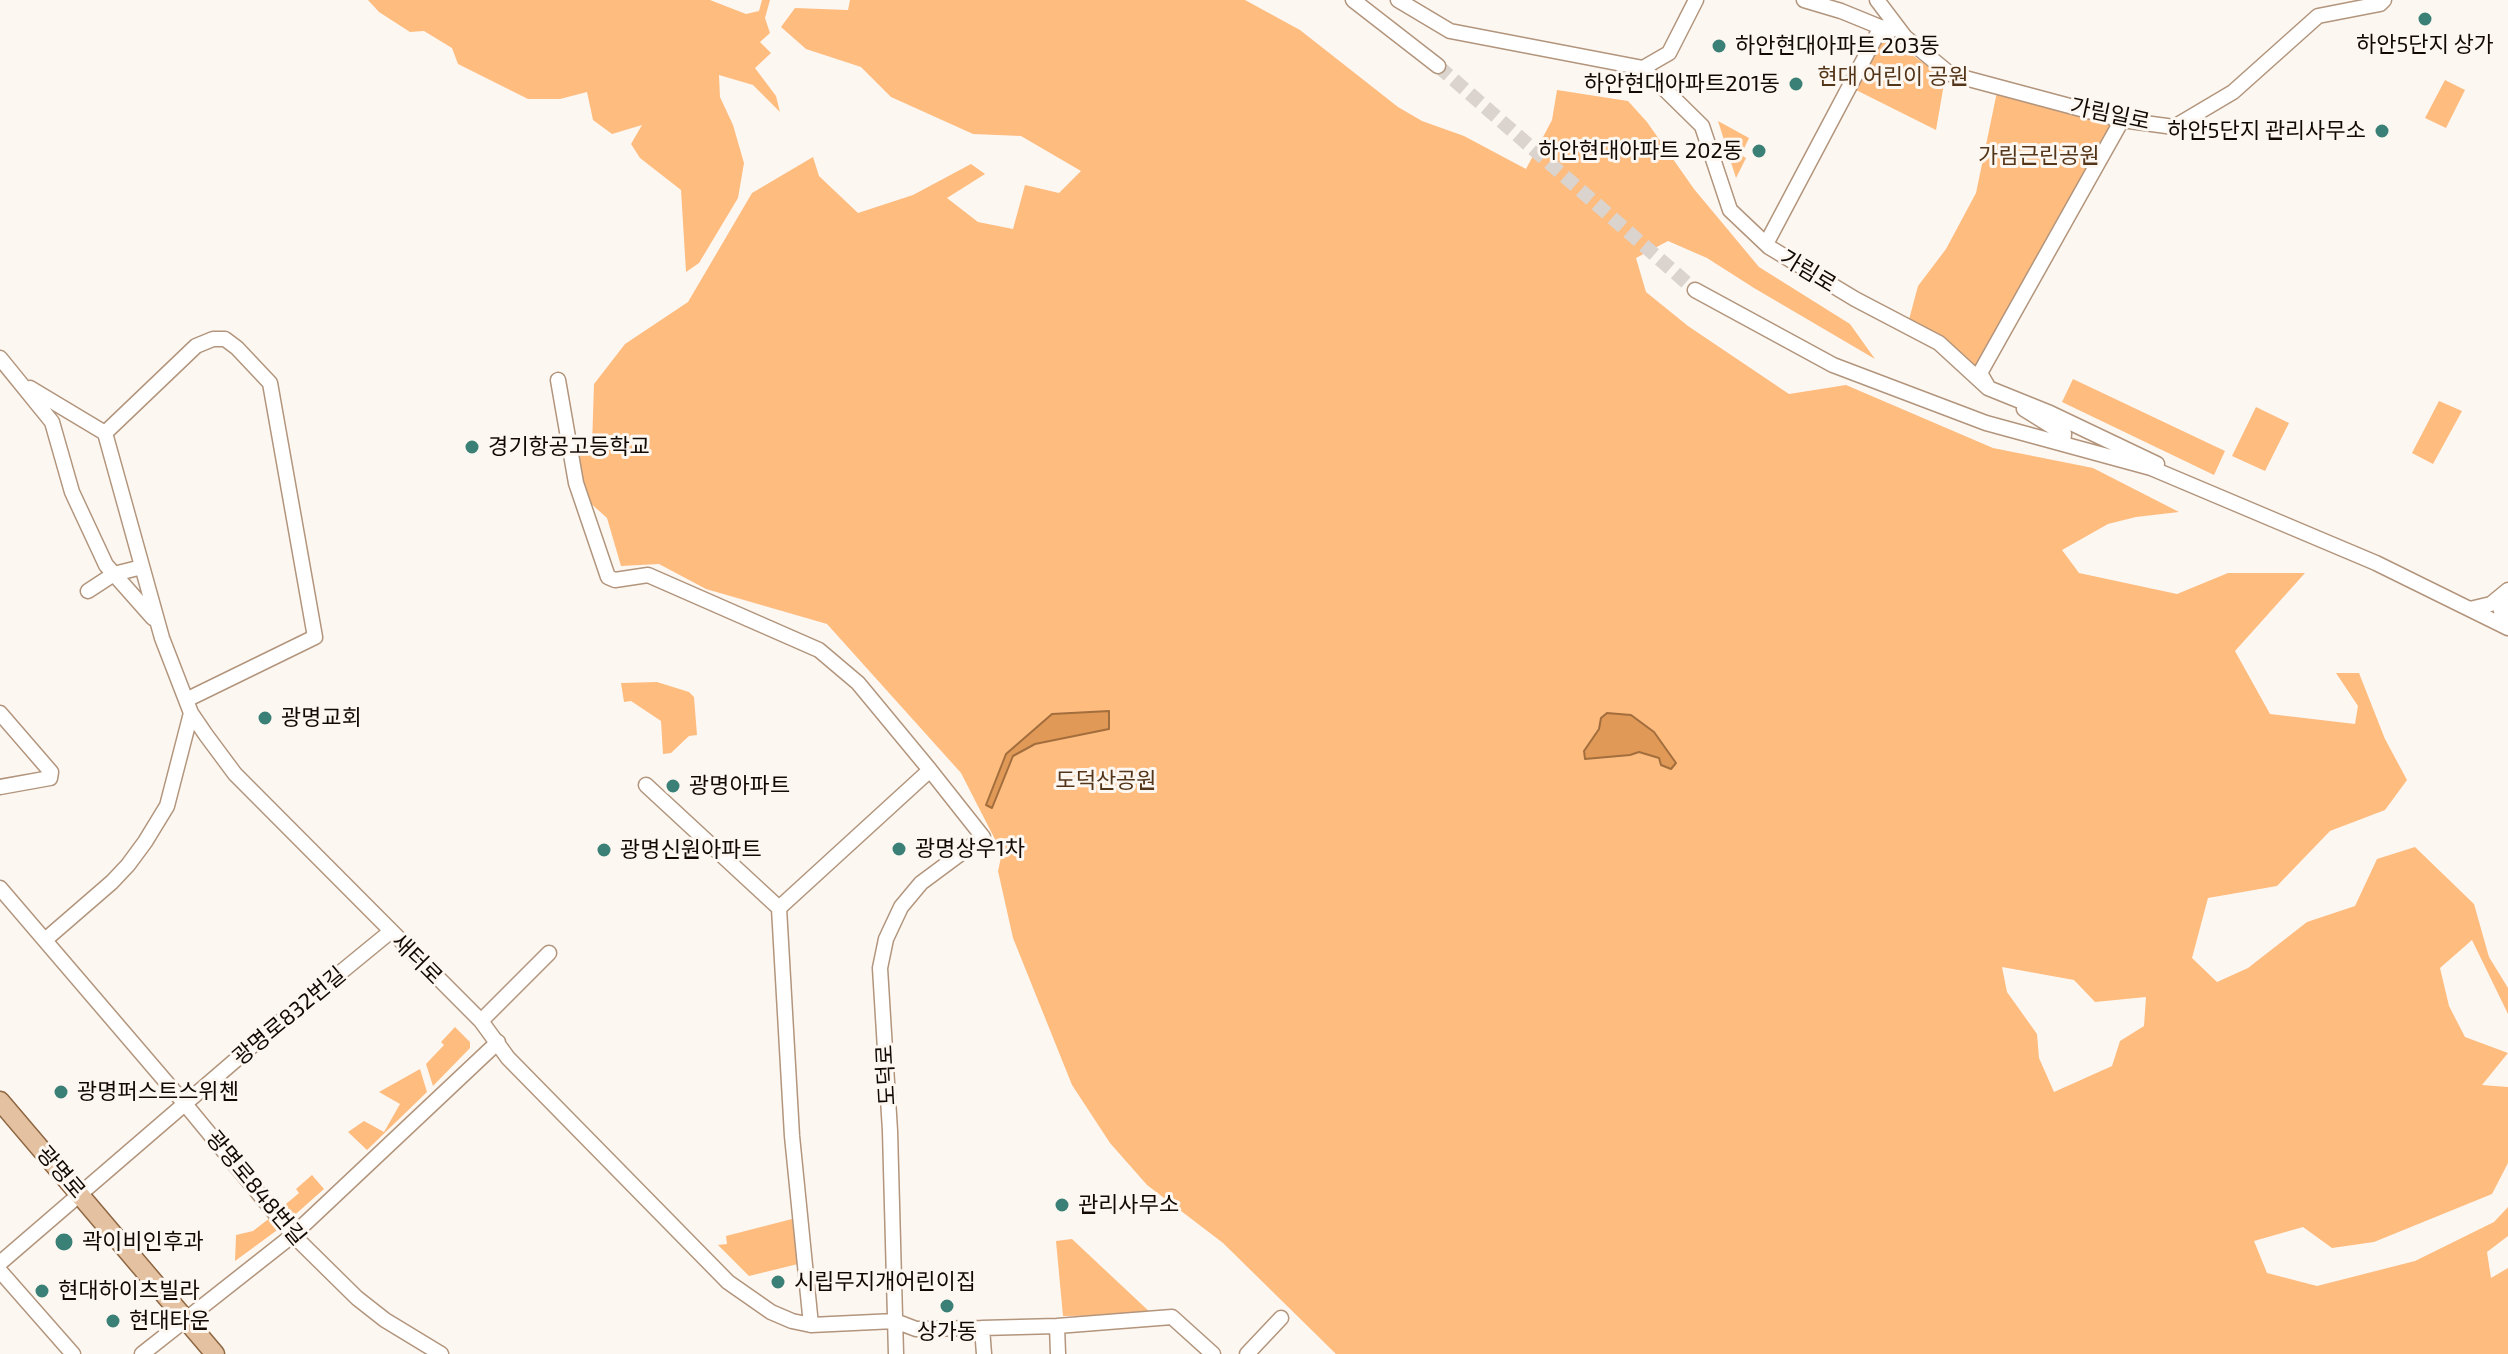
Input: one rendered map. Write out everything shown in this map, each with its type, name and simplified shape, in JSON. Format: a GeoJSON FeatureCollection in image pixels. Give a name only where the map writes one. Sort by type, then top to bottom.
{"type":"FeatureCollection","features":[{"type":"Feature","properties":{"kind":"main road","name":"광명로"},"geometry":{"type":"LineString","coordinates":[[0,1101],[215,1354]]}},
{"type":"Feature","properties":{"kind":"street"},"geometry":{"type":"LineString","coordinates":[[1353,0],[1438,66]]}},
{"type":"Feature","properties":{"kind":"street"},"geometry":{"type":"LineString","coordinates":[[1398,0],[1450,31],[1643,68],[1669,53],[1696,0]]}},
{"type":"Feature","properties":{"kind":"street"},"geometry":{"type":"LineString","coordinates":[[1804,0],[1905,37]]}},
{"type":"Feature","properties":{"kind":"street","name":"가림일로"},"geometry":{"type":"LineString","coordinates":[[1877,0],[1905,37],[1950,74],[2122,120],[2174,127],[2233,92],[2318,16],[2380,4],[2384,0]]}},
{"type":"Feature","properties":{"kind":"street"},"geometry":{"type":"LineString","coordinates":[[1766,244],[1881,27]]}},
{"type":"Feature","properties":{"kind":"street","name":"가림로"},"geometry":{"type":"LineString","coordinates":[[1643,68],[1702,126],[1730,210],[1766,244],[1855,299],[1939,343],[1988,388]]}},
{"type":"Feature","properties":{"kind":"street"},"geometry":{"type":"LineString","coordinates":[[2063,444],[2064,434],[1988,388],[1980,373],[2122,120]]}},
{"type":"Feature","properties":{"kind":"street"},"geometry":{"type":"LineString","coordinates":[[1695,290],[1833,365],[1986,423],[2151,468],[2376,563],[2508,628]]}},
{"type":"Feature","properties":{"kind":"street"},"geometry":{"type":"LineString","coordinates":[[22,382],[105,433],[196,346],[213,339],[225,339],[237,348],[270,383],[315,637],[188,706],[179,768],[167,806],[128,865],[45,940]]}},
{"type":"Feature","properties":{"kind":"street"},"geometry":{"type":"LineString","coordinates":[[0,358],[52,422],[72,492],[106,565],[156,621]]}},
{"type":"Feature","properties":{"kind":"street"},"geometry":{"type":"LineString","coordinates":[[558,380],[576,483],[608,577],[615,580],[648,575],[819,650],[858,683],[930,770],[779,908]]}},
{"type":"Feature","properties":{"kind":"street"},"geometry":{"type":"LineString","coordinates":[[1988,388],[2146,458],[2198,489]]}},
{"type":"Feature","properties":{"kind":"street","name":"새터로"},"geometry":{"type":"LineString","coordinates":[[105,433],[156,621],[188,706],[235,774],[481,1021],[508,1058],[728,1282],[771,1312],[811,1325],[895,1321],[916,1329],[982,1328],[1172,1317],[1213,1354]]}},
{"type":"Feature","properties":{"kind":"street"},"geometry":{"type":"LineString","coordinates":[[88,591],[114,574],[142,567]]}},
{"type":"Feature","properties":{"kind":"street"},"geometry":{"type":"LineString","coordinates":[[133,595],[143,597],[148,592]]}},
{"type":"Feature","properties":{"kind":"street"},"geometry":{"type":"LineString","coordinates":[[2470,609],[2491,604],[2506,592]]}},
{"type":"Feature","properties":{"kind":"street"},"geometry":{"type":"LineString","coordinates":[[2506,592],[2501,611],[2508,618]]}},
{"type":"Feature","properties":{"kind":"street"},"geometry":{"type":"LineString","coordinates":[[0,713],[51,772],[50,778],[0,787]]}},
{"type":"Feature","properties":{"kind":"street","name":"도덕로"},"geometry":{"type":"LineString","coordinates":[[896,1354],[890,1131],[880,968],[886,939],[901,907],[921,883],[983,837],[930,770]]}},
{"type":"Feature","properties":{"kind":"street"},"geometry":{"type":"LineString","coordinates":[[646,785],[779,908],[792,1136],[811,1325]]}},
{"type":"Feature","properties":{"kind":"street","name":"광명로848번길"},"geometry":{"type":"LineString","coordinates":[[0,888],[293,1235],[357,1298],[385,1320],[441,1354]]}},
{"type":"Feature","properties":{"kind":"street","name":"광명로832번길"},"geometry":{"type":"LineString","coordinates":[[0,1263],[390,932]]}},
{"type":"Feature","properties":{"kind":"street"},"geometry":{"type":"LineString","coordinates":[[481,1021],[549,953]]}},
{"type":"Feature","properties":{"kind":"street"},"geometry":{"type":"LineString","coordinates":[[142,1354],[293,1235],[498,1042]]}},
{"type":"Feature","properties":{"kind":"street"},"geometry":{"type":"LineString","coordinates":[[0,1271],[73,1354]]}},
{"type":"Feature","properties":{"kind":"street"},"geometry":{"type":"LineString","coordinates":[[1247,1354],[1281,1318]]}},
{"type":"Feature","properties":{"kind":"street"},"geometry":{"type":"LineString","coordinates":[[1057,1326],[1058,1354]]}},
{"type":"Feature","properties":{"kind":"street"},"geometry":{"type":"LineString","coordinates":[[982,1328],[984,1354]]}},
{"type":"Feature","properties":{"kind":"green space"},"geometry":{"type":"Polygon","coordinates":[[[368,0],[710,0],[746,14],[759,11],[762,0],[770,0],[765,18],[770,33],[760,42],[771,53],[755,68],[776,96],[780,112],[753,85],[719,75],[720,97],[733,125],[744,163],[738,198],[699,263],[686,272],[681,190],[640,158],[631,144],[642,125],[612,134],[593,120],[587,92],[560,99],[528,99],[458,64],[452,48],[424,31],[410,32],[379,12],[368,0]]]}},
{"type":"Feature","properties":{"kind":"green space","name":"도덕산공원"},"geometry":{"type":"Polygon","coordinates":[[[850,0],[1245,0],[1300,30],[1398,107],[1422,121],[1464,136],[1526,169],[1552,120],[1557,90],[1628,101],[1647,122],[1694,189],[1759,267],[1850,324],[1875,359],[1707,258],[1668,241],[1636,258],[1646,292],[1688,326],[1789,394],[1846,385],[1993,448],[2093,468],[2179,512],[2108,524],[2062,550],[2079,573],[2177,594],[2228,573],[2305,573],[2235,651],[2270,714],[2355,724],[2358,706],[2336,673],[2359,673],[2385,739],[2407,780],[2385,810],[2330,831],[2277,886],[2208,898],[2192,958],[2217,982],[2248,968],[2307,922],[2355,906],[2377,859],[2415,847],[2474,904],[2489,957],[2508,988],[2508,1014],[2472,940],[2440,968],[2449,1006],[2465,1037],[2508,1053],[2482,1085],[2508,1087],[2508,1163],[2492,1194],[2374,1242],[2332,1248],[2303,1227],[2254,1241],[2267,1273],[2317,1286],[2415,1261],[2494,1222],[2508,1207],[2508,1236],[2487,1252],[2491,1278],[2508,1268],[2508,1354],[1336,1354],[1223,1243],[1147,1185],[1110,1143],[1072,1085],[1013,938],[998,871],[1002,853],[961,773],[827,624],[706,589],[659,564],[621,566],[607,518],[588,501],[576,447],[592,445],[594,384],[625,344],[688,302],[752,193],[813,157],[819,176],[858,213],[913,195],[971,164],[985,174],[947,198],[978,222],[1013,229],[1025,185],[1059,193],[1081,171],[1021,136],[973,134],[891,97],[861,67],[806,49],[781,27],[795,8],[848,10],[850,0]],[[2002,967],[2007,992],[2037,1034],[2039,1058],[2054,1092],[2112,1066],[2120,1041],[2144,1026],[2146,997],[2095,1002],[2074,980],[2002,967]]]}},
{"type":"Feature","properties":{"kind":"green space","name":"현대 어린이 공원"},"geometry":{"type":"Polygon","coordinates":[[[1879,32],[1945,78],[1936,130],[1850,87],[1879,32]]]}},
{"type":"Feature","properties":{"kind":"green space"},"geometry":{"type":"Polygon","coordinates":[[[2445,80],[2465,90],[2446,128],[2425,118],[2445,80]]]}},
{"type":"Feature","properties":{"kind":"green space","name":"가림근린공원"},"geometry":{"type":"Polygon","coordinates":[[[1998,87],[2122,120],[1980,373],[1907,327],[1918,286],[1946,249],[1976,193],[1998,87]]]}},
{"type":"Feature","properties":{"kind":"green space"},"geometry":{"type":"Polygon","coordinates":[[[1718,121],[1749,138],[1741,155],[1746,158],[1736,178],[1718,121]]]}},
{"type":"Feature","properties":{"kind":"green space"},"geometry":{"type":"Polygon","coordinates":[[[2073,379],[2225,451],[2214,475],[2062,402],[2073,379]]]}},
{"type":"Feature","properties":{"kind":"green space"},"geometry":{"type":"Polygon","coordinates":[[[2439,401],[2462,411],[2433,464],[2412,453],[2439,401]]]}},
{"type":"Feature","properties":{"kind":"green space"},"geometry":{"type":"Polygon","coordinates":[[[2256,407],[2289,423],[2265,471],[2232,456],[2256,407]]]}},
{"type":"Feature","properties":{"kind":"green space"},"geometry":{"type":"Polygon","coordinates":[[[657,682],[689,692],[694,697],[697,735],[689,736],[671,753],[663,754],[661,721],[631,701],[624,702],[621,683],[657,682]]]}},
{"type":"Feature","properties":{"kind":"green space"},"geometry":{"type":"Polygon","coordinates":[[[455,1027],[470,1042],[470,1048],[433,1086],[426,1064],[444,1045],[441,1042],[455,1027]]]}},
{"type":"Feature","properties":{"kind":"green space"},"geometry":{"type":"Polygon","coordinates":[[[420,1069],[427,1092],[367,1150],[348,1132],[364,1121],[384,1132],[400,1104],[379,1092],[420,1069]]]}},
{"type":"Feature","properties":{"kind":"green space"},"geometry":{"type":"Polygon","coordinates":[[[312,1175],[324,1189],[289,1220],[280,1209],[299,1193],[296,1189],[312,1175]]]}},
{"type":"Feature","properties":{"kind":"green space"},"geometry":{"type":"Polygon","coordinates":[[[271,1217],[280,1228],[235,1261],[236,1235],[253,1231],[271,1217]]]}},
{"type":"Feature","properties":{"kind":"green space"},"geometry":{"type":"Polygon","coordinates":[[[792,1219],[798,1264],[749,1276],[718,1245],[727,1244],[726,1236],[792,1219]]]}},
{"type":"Feature","properties":{"kind":"green space"},"geometry":{"type":"Polygon","coordinates":[[[1072,1239],[1153,1315],[1063,1316],[1056,1241],[1072,1239]]]}},
{"type":"Feature","properties":{"kind":"shaded area"},"geometry":{"type":"Polygon","coordinates":[[[1109,711],[1109,729],[1035,744],[1013,756],[992,808],[986,805],[1006,754],[1052,714],[1109,711]]]}},
{"type":"Feature","properties":{"kind":"shaded area"},"geometry":{"type":"Polygon","coordinates":[[[1607,713],[1631,715],[1654,732],[1676,763],[1671,769],[1661,765],[1659,758],[1639,752],[1585,759],[1584,751],[1599,729],[1601,718],[1607,713]]]}},
{"type":"Feature","properties":{"kind":"tunnel"},"geometry":{"type":"LineString","coordinates":[[1438,66],[1695,290]]}},
{"type":"Feature","properties":{"kind":"place","name":"하안5단지 상가"},"geometry":{"type":"Point","coordinates":[2425,19]}},
{"type":"Feature","properties":{"kind":"place","name":"하안현대아파트 203동"},"geometry":{"type":"Point","coordinates":[1719,46]}},
{"type":"Feature","properties":{"kind":"place","name":"하안현대아파트201동"},"geometry":{"type":"Point","coordinates":[1796,84]}},
{"type":"Feature","properties":{"kind":"place","name":"하안5단지 관리사무소"},"geometry":{"type":"Point","coordinates":[2382,131]}},
{"type":"Feature","properties":{"kind":"place","name":"하안현대아파트 202동"},"geometry":{"type":"Point","coordinates":[1759,151]}},
{"type":"Feature","properties":{"kind":"place","name":"경기항공고등학교"},"geometry":{"type":"Point","coordinates":[472,447]}},
{"type":"Feature","properties":{"kind":"place","name":"광명교회"},"geometry":{"type":"Point","coordinates":[265,718]}},
{"type":"Feature","properties":{"kind":"place","name":"광명아파트"},"geometry":{"type":"Point","coordinates":[673,786]}},
{"type":"Feature","properties":{"kind":"place","name":"광명상우1차"},"geometry":{"type":"Point","coordinates":[899,849]}},
{"type":"Feature","properties":{"kind":"place","name":"광명신원아파트"},"geometry":{"type":"Point","coordinates":[604,850]}},
{"type":"Feature","properties":{"kind":"place","name":"광명퍼스트스위첸"},"geometry":{"type":"Point","coordinates":[61,1092]}},
{"type":"Feature","properties":{"kind":"place","name":"관리사무소"},"geometry":{"type":"Point","coordinates":[1062,1205]}},
{"type":"Feature","properties":{"kind":"place","name":"곽이비인후과"},"geometry":{"type":"Point","coordinates":[64,1242]}},
{"type":"Feature","properties":{"kind":"place","name":"시립무지개어린이집"},"geometry":{"type":"Point","coordinates":[778,1282]}},
{"type":"Feature","properties":{"kind":"place","name":"현대하이츠빌라"},"geometry":{"type":"Point","coordinates":[42,1291]}},
{"type":"Feature","properties":{"kind":"place","name":"상가동"},"geometry":{"type":"Point","coordinates":[947,1306]}},
{"type":"Feature","properties":{"kind":"place","name":"현대타운"},"geometry":{"type":"Point","coordinates":[113,1321]}}]}
